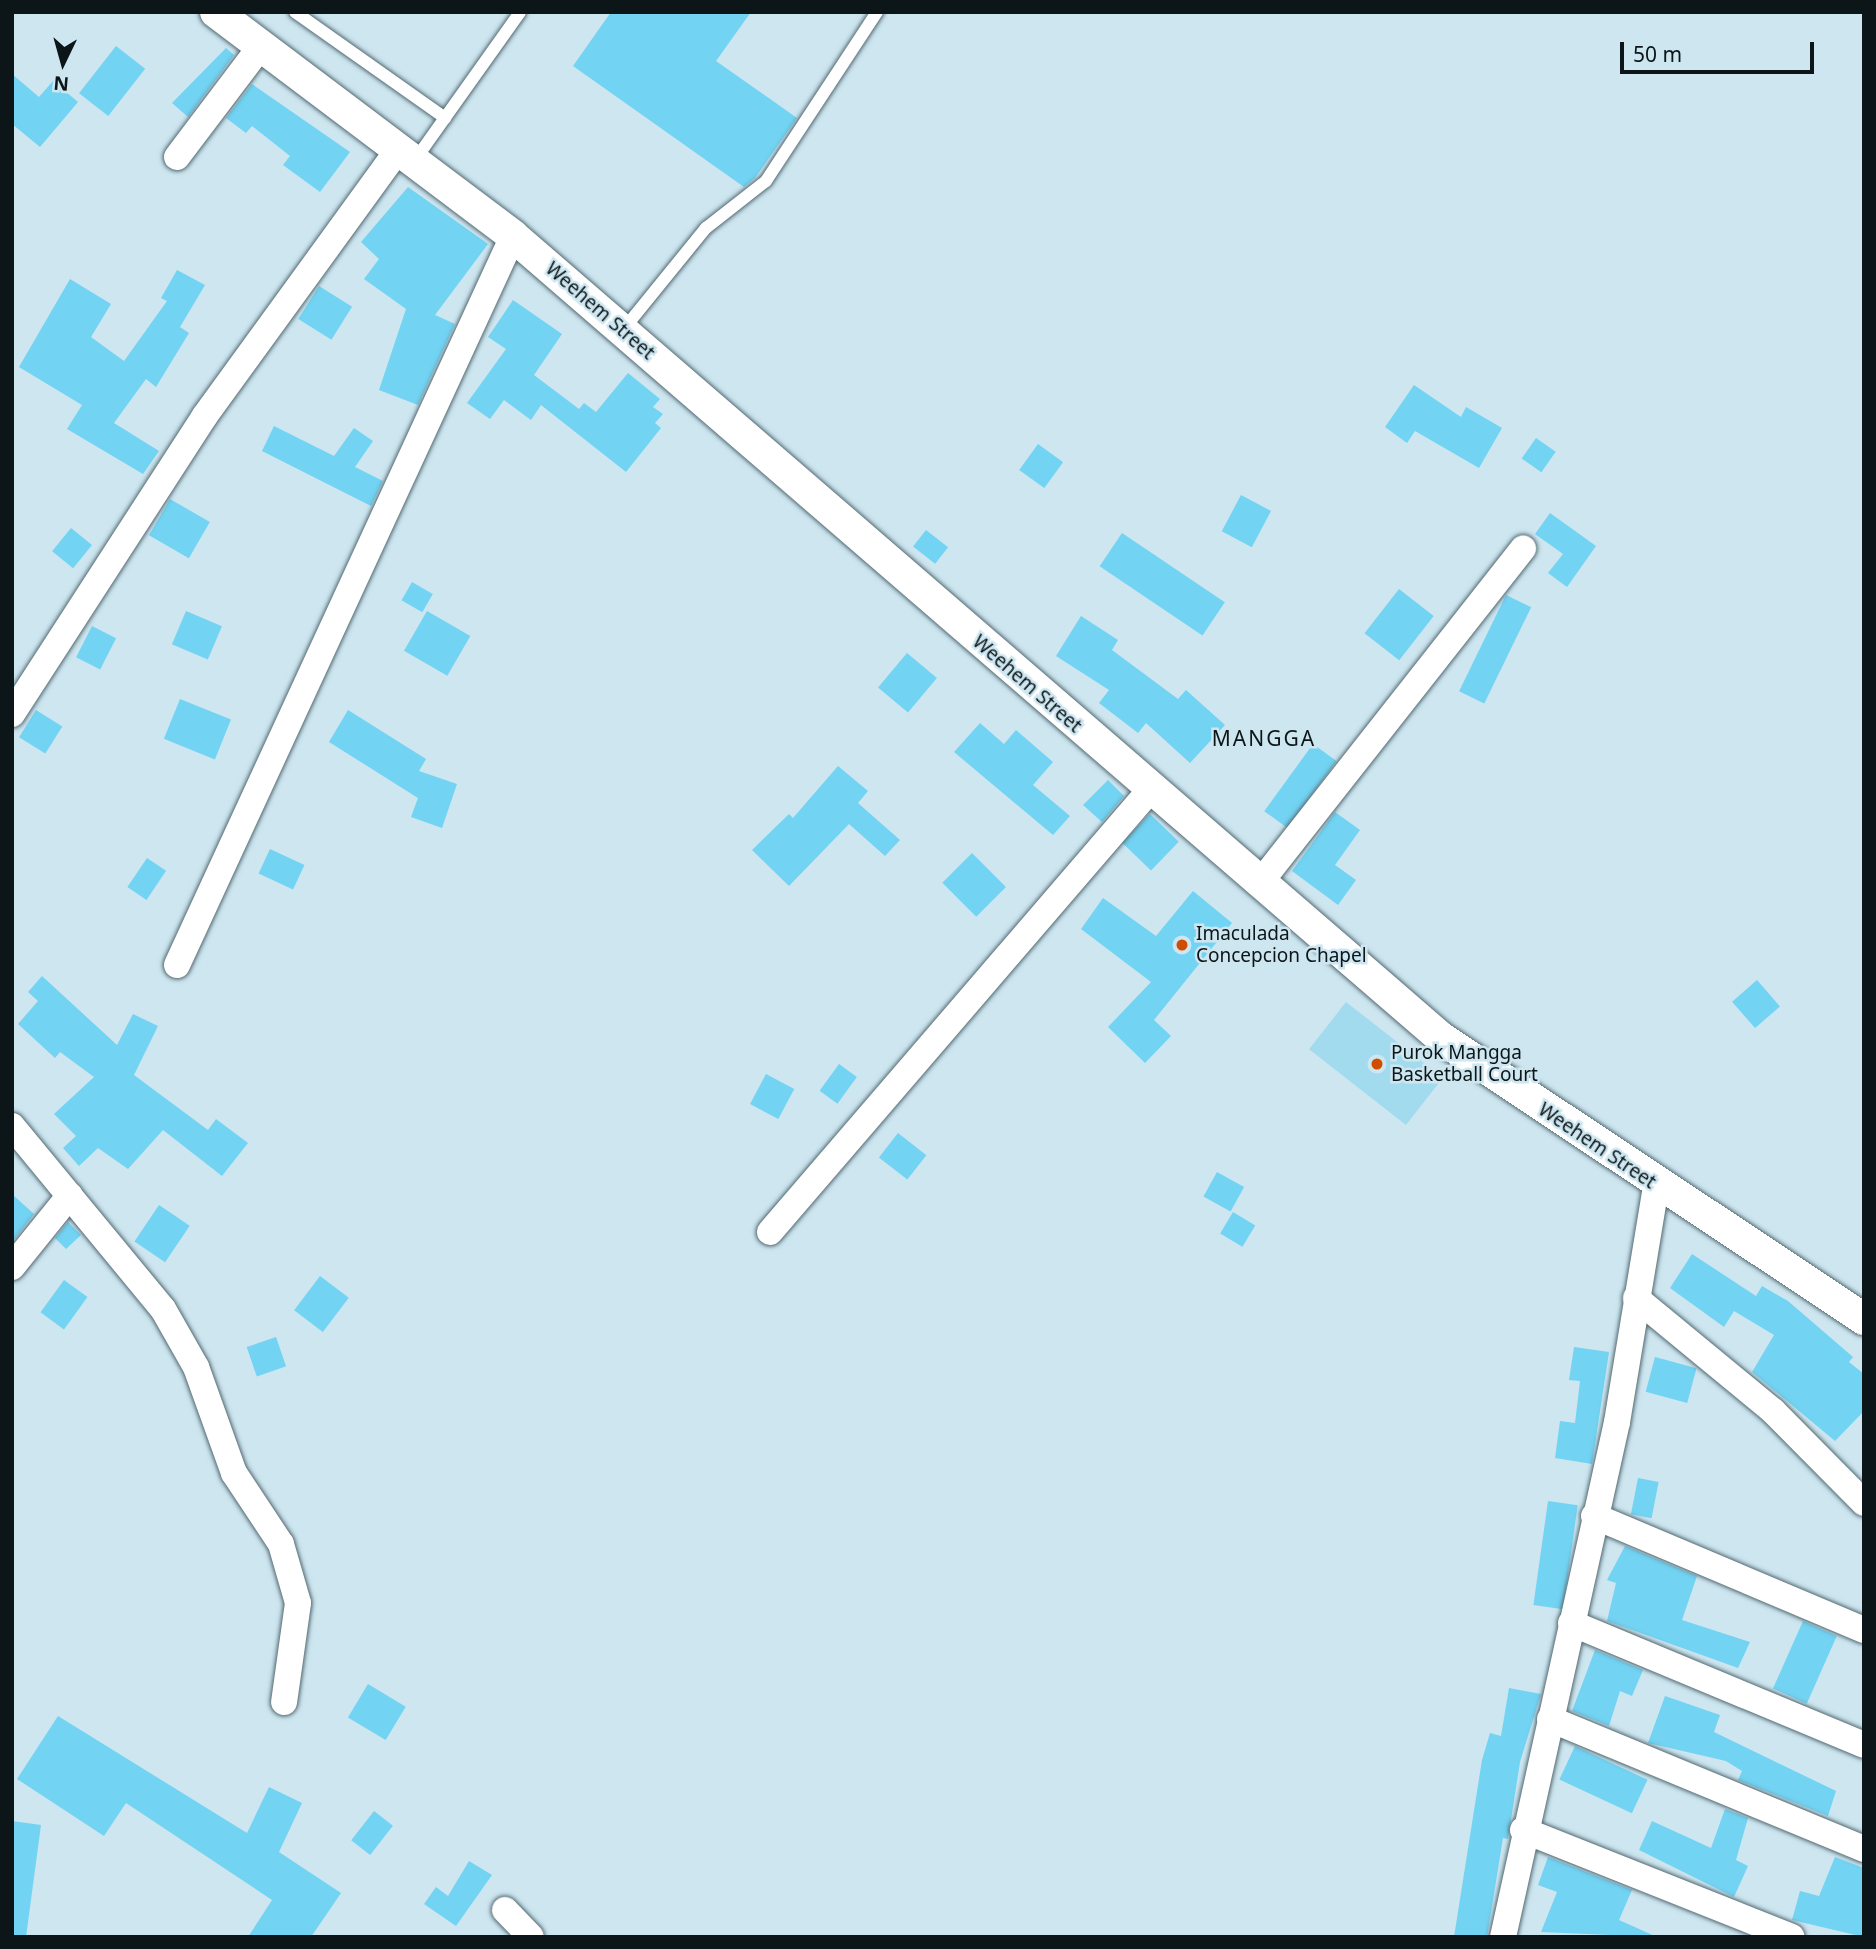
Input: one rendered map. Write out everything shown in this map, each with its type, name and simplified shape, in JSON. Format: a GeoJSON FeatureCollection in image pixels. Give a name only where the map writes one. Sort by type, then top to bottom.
{"type":"FeatureCollection","features":[{"type":"Feature","properties":{"kind":"street","name":"Weehem Street"},"geometry":{"type":"LineString","coordinates":[[216,12],[513,236],[1150,790],[1441,1038],[1656,1186],[1810,1278],[1864,1319]]}},
{"type":"Feature","properties":{"kind":"street"},"geometry":{"type":"LineString","coordinates":[[177,157],[261,46]]}},
{"type":"Feature","properties":{"kind":"street"},"geometry":{"type":"LineString","coordinates":[[12,714],[204,417],[407,155]]}},
{"type":"Feature","properties":{"kind":"street"},"geometry":{"type":"LineString","coordinates":[[177,964],[513,236]]}},
{"type":"Feature","properties":{"kind":"street"},"geometry":{"type":"LineString","coordinates":[[1259,884],[1523,548]]}},
{"type":"Feature","properties":{"kind":"street"},"geometry":{"type":"LineString","coordinates":[[770,1232],[1150,790]]}},
{"type":"Feature","properties":{"kind":"street"},"geometry":{"type":"LineString","coordinates":[[12,1126],[173,1324],[196,1367],[234,1473],[281,1544],[298,1603],[284,1702]]}},
{"type":"Feature","properties":{"kind":"street"},"geometry":{"type":"LineString","coordinates":[[1512,1934],[1523,1830],[1594,1516],[1656,1186]]}},
{"type":"Feature","properties":{"kind":"street"},"geometry":{"type":"LineString","coordinates":[[12,1267],[70,1195]]}},
{"type":"Feature","properties":{"kind":"street"},"geometry":{"type":"LineString","coordinates":[[1636,1298],[1773,1411],[1864,1503]]}},
{"type":"Feature","properties":{"kind":"street"},"geometry":{"type":"LineString","coordinates":[[1594,1516],[1864,1630]]}},
{"type":"Feature","properties":{"kind":"street"},"geometry":{"type":"LineString","coordinates":[[1571,1623],[1864,1745]]}},
{"type":"Feature","properties":{"kind":"street"},"geometry":{"type":"LineString","coordinates":[[1550,1719],[1864,1849]]}},
{"type":"Feature","properties":{"kind":"street"},"geometry":{"type":"LineString","coordinates":[[1523,1830],[1792,1937]]}},
{"type":"Feature","properties":{"kind":"street"},"geometry":{"type":"LineString","coordinates":[[505,1910],[531,1937]]}},
{"type":"Feature","properties":{"kind":"lane"},"geometry":{"type":"LineString","coordinates":[[295,12],[446,118]]}},
{"type":"Feature","properties":{"kind":"lane"},"geometry":{"type":"LineString","coordinates":[[407,155],[446,118],[520,12]]}},
{"type":"Feature","properties":{"kind":"lane"},"geometry":{"type":"LineString","coordinates":[[623,331],[706,228],[766,181],[877,12]]}},
{"type":"Feature","properties":{"kind":"shaded area","name":"Purok Mangga Basketball Court"},"geometry":{"type":"Polygon","coordinates":[[[1346,1002],[1443,1078],[1406,1125],[1309,1049],[1346,1002]]]}},
{"type":"Feature","properties":{"kind":"building"},"geometry":{"type":"Polygon","coordinates":[[[611,12],[751,12],[716,61],[797,118],[755,178],[744,187],[573,66],[611,12]]]}},
{"type":"Feature","properties":{"kind":"building"},"geometry":{"type":"Polygon","coordinates":[[[116,46],[145,69],[108,116],[79,93],[116,46]]]}},
{"type":"Feature","properties":{"kind":"building"},"geometry":{"type":"Polygon","coordinates":[[[226,48],[234,55],[188,117],[172,103],[226,48]]]}},
{"type":"Feature","properties":{"kind":"building"},"geometry":{"type":"Polygon","coordinates":[[[12,74],[39,97],[53,81],[78,102],[40,147],[12,124],[12,74]]]}},
{"type":"Feature","properties":{"kind":"building"},"geometry":{"type":"Polygon","coordinates":[[[252,84],[350,152],[320,192],[283,165],[290,156],[252,126],[246,133],[226,118],[252,84]]]}},
{"type":"Feature","properties":{"kind":"building"},"geometry":{"type":"Polygon","coordinates":[[[408,187],[488,244],[435,315],[455,324],[418,405],[379,390],[406,309],[364,279],[379,259],[361,242],[408,187]]]}},
{"type":"Feature","properties":{"kind":"building"},"geometry":{"type":"Polygon","coordinates":[[[177,270],[205,285],[180,327],[189,333],[156,387],[146,379],[114,423],[159,451],[143,474],[67,429],[82,405],[19,367],[70,279],[111,304],[91,337],[124,361],[167,301],[161,298],[177,270]]]}},
{"type":"Feature","properties":{"kind":"building"},"geometry":{"type":"Polygon","coordinates":[[[319,286],[352,307],[331,340],[298,319],[319,286]]]}},
{"type":"Feature","properties":{"kind":"building"},"geometry":{"type":"Polygon","coordinates":[[[513,300],[562,334],[534,375],[579,409],[584,403],[596,412],[628,373],[660,399],[653,407],[663,414],[655,423],[661,428],[626,472],[541,405],[531,420],[504,400],[490,419],[467,403],[506,349],[488,337],[513,300]]]}},
{"type":"Feature","properties":{"kind":"building"},"geometry":{"type":"Polygon","coordinates":[[[1414,385],[1461,417],[1466,407],[1502,428],[1479,468],[1415,431],[1407,443],[1385,427],[1414,385]]]}},
{"type":"Feature","properties":{"kind":"building"},"geometry":{"type":"Polygon","coordinates":[[[274,426],[334,456],[354,428],[373,441],[355,467],[383,481],[371,506],[262,451],[274,426]]]}},
{"type":"Feature","properties":{"kind":"building"},"geometry":{"type":"Polygon","coordinates":[[[1536,438],[1556,452],[1541,472],[1522,458],[1536,438]]]}},
{"type":"Feature","properties":{"kind":"building"},"geometry":{"type":"Polygon","coordinates":[[[1038,444],[1063,462],[1044,488],[1019,470],[1038,444]]]}},
{"type":"Feature","properties":{"kind":"building"},"geometry":{"type":"Polygon","coordinates":[[[1241,495],[1271,511],[1252,547],[1222,531],[1241,495]]]}},
{"type":"Feature","properties":{"kind":"building"},"geometry":{"type":"Polygon","coordinates":[[[170,499],[210,522],[189,558],[149,535],[170,499]]]}},
{"type":"Feature","properties":{"kind":"building"},"geometry":{"type":"Polygon","coordinates":[[[1550,513],[1596,546],[1567,587],[1548,573],[1563,554],[1535,534],[1550,513]]]}},
{"type":"Feature","properties":{"kind":"building"},"geometry":{"type":"Polygon","coordinates":[[[71,528],[92,545],[73,568],[52,551],[71,528]]]}},
{"type":"Feature","properties":{"kind":"building"},"geometry":{"type":"Polygon","coordinates":[[[926,530],[948,547],[935,564],[913,547],[926,530]]]}},
{"type":"Feature","properties":{"kind":"building"},"geometry":{"type":"Polygon","coordinates":[[[1122,533],[1225,602],[1202,636],[1100,566],[1122,533]]]}},
{"type":"Feature","properties":{"kind":"building"},"geometry":{"type":"Polygon","coordinates":[[[412,582],[433,594],[422,612],[402,600],[412,582]]]}},
{"type":"Feature","properties":{"kind":"building"},"geometry":{"type":"Polygon","coordinates":[[[1399,589],[1434,616],[1399,660],[1365,633],[1399,589]]]}},
{"type":"Feature","properties":{"kind":"building"},"geometry":{"type":"Polygon","coordinates":[[[1506,595],[1531,607],[1484,703],[1459,691],[1506,595]]]}},
{"type":"Feature","properties":{"kind":"building"},"geometry":{"type":"Polygon","coordinates":[[[186,611],[222,626],[208,659],[172,644],[186,611]]]}},
{"type":"Feature","properties":{"kind":"building"},"geometry":{"type":"Polygon","coordinates":[[[427,611],[470,636],[447,676],[404,651],[427,611]]]}},
{"type":"Feature","properties":{"kind":"building"},"geometry":{"type":"Polygon","coordinates":[[[1081,616],[1118,640],[1112,650],[1178,699],[1186,690],[1225,725],[1190,763],[1146,723],[1138,733],[1099,703],[1109,690],[1056,656],[1081,616]]]}},
{"type":"Feature","properties":{"kind":"building"},"geometry":{"type":"Polygon","coordinates":[[[92,626],[116,638],[100,669],[76,657],[92,626]]]}},
{"type":"Feature","properties":{"kind":"building"},"geometry":{"type":"Polygon","coordinates":[[[907,653],[937,678],[908,713],[878,687],[907,653]]]}},
{"type":"Feature","properties":{"kind":"building"},"geometry":{"type":"Polygon","coordinates":[[[180,699],[231,720],[215,759],[164,739],[180,699]]]}},
{"type":"Feature","properties":{"kind":"building"},"geometry":{"type":"Polygon","coordinates":[[[36,710],[62,726],[45,754],[19,737],[36,710]]]}},
{"type":"Feature","properties":{"kind":"building"},"geometry":{"type":"Polygon","coordinates":[[[348,710],[426,759],[419,771],[457,784],[442,828],[411,817],[418,798],[329,742],[348,710]]]}},
{"type":"Feature","properties":{"kind":"building"},"geometry":{"type":"Polygon","coordinates":[[[980,723],[1004,744],[1016,730],[1053,762],[1033,785],[1070,816],[1053,835],[954,752],[980,723]]]}},
{"type":"Feature","properties":{"kind":"building"},"geometry":{"type":"Polygon","coordinates":[[[1313,744],[1336,761],[1288,828],[1264,811],[1313,744]]]}},
{"type":"Feature","properties":{"kind":"building"},"geometry":{"type":"Polygon","coordinates":[[[838,766],[868,791],[858,803],[900,840],[885,856],[849,824],[789,886],[752,850],[789,814],[793,818],[838,766]]]}},
{"type":"Feature","properties":{"kind":"building"},"geometry":{"type":"Polygon","coordinates":[[[1108,780],[1124,796],[1102,822],[1083,805],[1108,780]]]}},
{"type":"Feature","properties":{"kind":"building"},"geometry":{"type":"Polygon","coordinates":[[[1335,812],[1360,830],[1335,865],[1356,880],[1338,905],[1292,871],[1335,812]]]}},
{"type":"Feature","properties":{"kind":"building"},"geometry":{"type":"Polygon","coordinates":[[[1150,814],[1179,842],[1151,871],[1122,843],[1150,814]]]}},
{"type":"Feature","properties":{"kind":"building"},"geometry":{"type":"Polygon","coordinates":[[[270,849],[304,865],[293,890],[259,873],[270,849]]]}},
{"type":"Feature","properties":{"kind":"building"},"geometry":{"type":"Polygon","coordinates":[[[972,853],[1006,887],[976,917],[942,883],[972,853]]]}},
{"type":"Feature","properties":{"kind":"building"},"geometry":{"type":"Polygon","coordinates":[[[147,858],[166,871],[146,900],[127,887],[147,858]]]}},
{"type":"Feature","properties":{"kind":"building"},"geometry":{"type":"Polygon","coordinates":[[[1193,891],[1232,923],[1154,1020],[1171,1036],[1145,1063],[1108,1027],[1151,982],[1081,929],[1103,898],[1156,936],[1193,891]]]}},
{"type":"Feature","properties":{"kind":"building"},"geometry":{"type":"Polygon","coordinates":[[[42,976],[117,1045],[133,1014],[158,1026],[134,1075],[208,1130],[216,1119],[248,1143],[222,1176],[163,1130],[128,1169],[98,1148],[79,1166],[63,1148],[76,1136],[54,1114],[94,1077],[60,1052],[55,1058],[18,1024],[38,1001],[28,992],[42,976]]]}},
{"type":"Feature","properties":{"kind":"building"},"geometry":{"type":"Polygon","coordinates":[[[1757,980],[1780,1006],[1755,1028],[1732,1002],[1757,980]]]}},
{"type":"Feature","properties":{"kind":"building"},"geometry":{"type":"Polygon","coordinates":[[[839,1064],[857,1077],[837,1104],[820,1091],[839,1064]]]}},
{"type":"Feature","properties":{"kind":"building"},"geometry":{"type":"Polygon","coordinates":[[[766,1074],[794,1089],[778,1119],[750,1104],[766,1074]]]}},
{"type":"Feature","properties":{"kind":"building"},"geometry":{"type":"Polygon","coordinates":[[[898,1133],[926,1155],[907,1180],[879,1157],[898,1133]]]}},
{"type":"Feature","properties":{"kind":"building"},"geometry":{"type":"Polygon","coordinates":[[[1217,1172],[1244,1187],[1231,1212],[1203,1196],[1217,1172]]]}},
{"type":"Feature","properties":{"kind":"building"},"geometry":{"type":"Polygon","coordinates":[[[12,1194],[34,1214],[12,1242],[12,1194]]]}},
{"type":"Feature","properties":{"kind":"building"},"geometry":{"type":"Polygon","coordinates":[[[159,1205],[190,1226],[165,1262],[134,1241],[159,1205]]]}},
{"type":"Feature","properties":{"kind":"building"},"geometry":{"type":"Polygon","coordinates":[[[1233,1212],[1255,1225],[1242,1247],[1220,1233],[1233,1212]]]}},
{"type":"Feature","properties":{"kind":"building"},"geometry":{"type":"Polygon","coordinates":[[[68,1222],[81,1235],[66,1249],[55,1238],[68,1222]]]}},
{"type":"Feature","properties":{"kind":"building"},"geometry":{"type":"Polygon","coordinates":[[[1692,1254],[1756,1296],[1762,1286],[1788,1301],[1853,1357],[1849,1362],[1864,1374],[1864,1411],[1835,1441],[1752,1372],[1774,1335],[1734,1311],[1724,1327],[1670,1288],[1692,1254]]]}},
{"type":"Feature","properties":{"kind":"building"},"geometry":{"type":"Polygon","coordinates":[[[320,1276],[349,1298],[323,1332],[294,1310],[320,1276]]]}},
{"type":"Feature","properties":{"kind":"building"},"geometry":{"type":"Polygon","coordinates":[[[64,1280],[87,1297],[64,1329],[40,1312],[64,1280]]]}},
{"type":"Feature","properties":{"kind":"building"},"geometry":{"type":"Polygon","coordinates":[[[276,1337],[286,1366],[257,1376],[247,1347],[276,1337]]]}},
{"type":"Feature","properties":{"kind":"building"},"geometry":{"type":"Polygon","coordinates":[[[1574,1347],[1609,1352],[1592,1464],[1555,1458],[1560,1421],[1575,1423],[1580,1381],[1569,1380],[1574,1347]]]}},
{"type":"Feature","properties":{"kind":"building"},"geometry":{"type":"Polygon","coordinates":[[[1655,1357],[1697,1368],[1687,1403],[1646,1392],[1655,1357]]]}},
{"type":"Feature","properties":{"kind":"building"},"geometry":{"type":"Polygon","coordinates":[[[1638,1478],[1659,1482],[1652,1518],[1631,1514],[1638,1478]]]}},
{"type":"Feature","properties":{"kind":"building"},"geometry":{"type":"Polygon","coordinates":[[[1548,1501],[1578,1505],[1563,1609],[1533,1605],[1548,1501]]]}},
{"type":"Feature","properties":{"kind":"building"},"geometry":{"type":"Polygon","coordinates":[[[1625,1546],[1697,1576],[1682,1620],[1750,1642],[1738,1668],[1607,1621],[1616,1583],[1607,1580],[1625,1546]]]}},
{"type":"Feature","properties":{"kind":"building"},"geometry":{"type":"Polygon","coordinates":[[[1803,1621],[1837,1636],[1807,1704],[1773,1689],[1803,1621]]]}},
{"type":"Feature","properties":{"kind":"building"},"geometry":{"type":"Polygon","coordinates":[[[1595,1650],[1643,1670],[1632,1696],[1620,1691],[1609,1726],[1572,1711],[1595,1650]]]}},
{"type":"Feature","properties":{"kind":"building"},"geometry":{"type":"Polygon","coordinates":[[[368,1684],[406,1707],[386,1740],[348,1717],[368,1684]]]}},
{"type":"Feature","properties":{"kind":"building"},"geometry":{"type":"Polygon","coordinates":[[[1509,1688],[1541,1694],[1520,1762],[1508,1839],[1503,1838],[1487,1937],[1454,1937],[1482,1760],[1490,1733],[1501,1736],[1509,1688]]]}},
{"type":"Feature","properties":{"kind":"building"},"geometry":{"type":"Polygon","coordinates":[[[1665,1696],[1720,1715],[1714,1732],[1836,1791],[1828,1816],[1738,1780],[1742,1771],[1726,1761],[1648,1743],[1665,1696]]]}},
{"type":"Feature","properties":{"kind":"building"},"geometry":{"type":"Polygon","coordinates":[[[58,1716],[247,1833],[269,1787],[302,1803],[279,1852],[341,1893],[311,1937],[248,1937],[272,1900],[126,1803],[104,1836],[17,1779],[58,1716]]]}},
{"type":"Feature","properties":{"kind":"building"},"geometry":{"type":"Polygon","coordinates":[[[1575,1746],[1648,1780],[1632,1813],[1559,1780],[1575,1746]]]}},
{"type":"Feature","properties":{"kind":"building"},"geometry":{"type":"Polygon","coordinates":[[[1725,1809],[1748,1818],[1736,1860],[1748,1866],[1734,1897],[1639,1850],[1652,1821],[1711,1848],[1725,1809]]]}},
{"type":"Feature","properties":{"kind":"building"},"geometry":{"type":"Polygon","coordinates":[[[374,1811],[393,1826],[370,1855],[351,1840],[374,1811]]]}},
{"type":"Feature","properties":{"kind":"building"},"geometry":{"type":"Polygon","coordinates":[[[12,1821],[41,1825],[26,1937],[12,1937],[12,1821]]]}},
{"type":"Feature","properties":{"kind":"building"},"geometry":{"type":"Polygon","coordinates":[[[1548,1857],[1632,1890],[1619,1920],[1657,1937],[1541,1932],[1557,1892],[1538,1885],[1548,1857]]]}},
{"type":"Feature","properties":{"kind":"building"},"geometry":{"type":"Polygon","coordinates":[[[1835,1857],[1864,1868],[1864,1937],[1792,1920],[1800,1891],[1819,1896],[1835,1857]]]}},
{"type":"Feature","properties":{"kind":"building"},"geometry":{"type":"Polygon","coordinates":[[[469,1861],[492,1875],[456,1926],[424,1904],[436,1887],[448,1896],[469,1861]]]}},
{"type":"Feature","properties":{"kind":"place","name":"Imaculada Concepcion Chapel"},"geometry":{"type":"Point","coordinates":[1182,945]}},
{"type":"Feature","properties":{"kind":"place","name":"Purok Mangga Basketball Court"},"geometry":{"type":"Point","coordinates":[1377,1064]}},
{"type":"Feature","properties":{"kind":"district","name":"MANGGA"},"geometry":{"type":"Point","coordinates":[1264,738]}}]}
